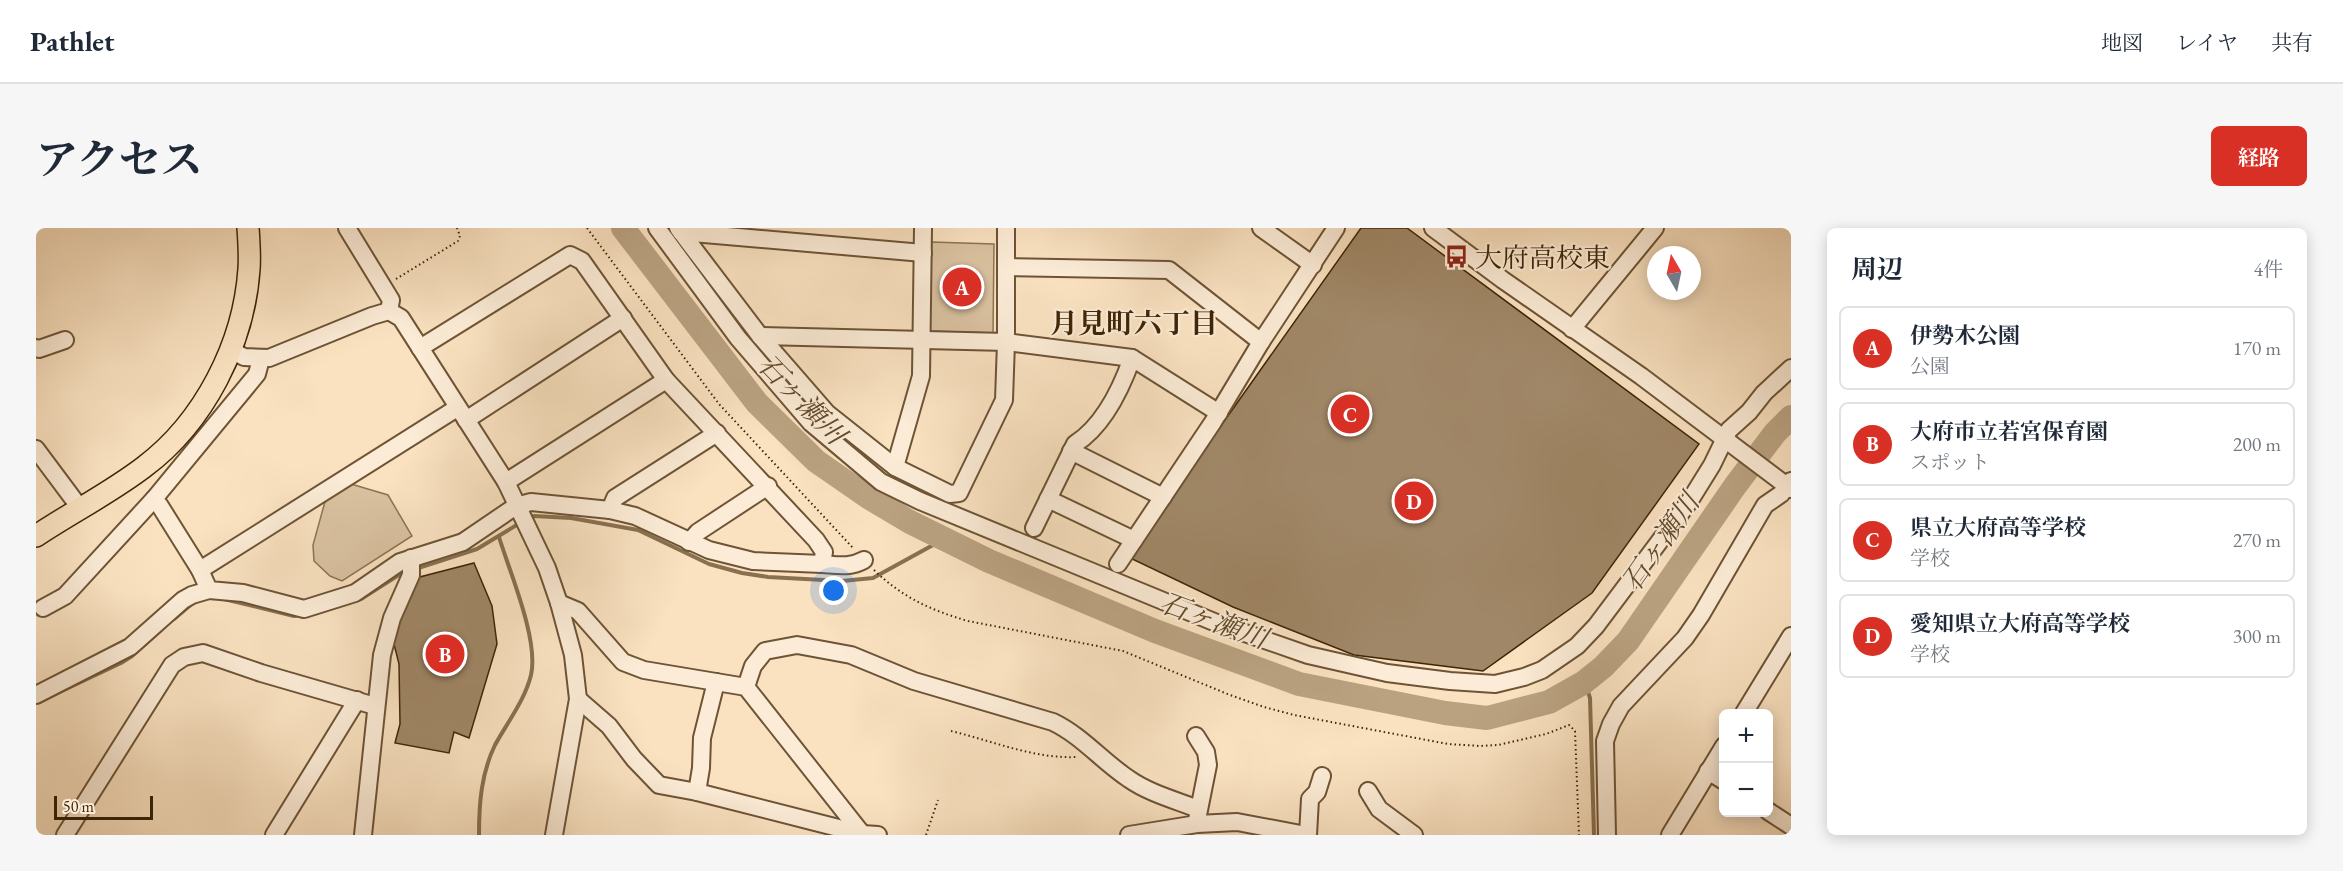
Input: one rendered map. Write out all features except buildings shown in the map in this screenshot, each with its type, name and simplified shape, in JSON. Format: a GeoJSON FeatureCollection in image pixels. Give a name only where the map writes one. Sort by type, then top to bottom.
{"type":"FeatureCollection","features":[{"type":"Feature","properties":{"kind":"main road"},"geometry":{"type":"LineString","coordinates":[[36,536],[147,465],[184,428],[214,384],[231,350],[247,287],[248,228]]}},
{"type":"Feature","properties":{"kind":"street"},"geometry":{"type":"LineString","coordinates":[[346,228],[391,300],[389,312]]}},
{"type":"Feature","properties":{"kind":"street"},"geometry":{"type":"LineString","coordinates":[[657,228],[738,338],[811,423],[881,482],[920,501],[1219,624],[1308,655],[1387,673],[1449,681],[1495,684],[1524,677],[1560,660],[1577,646],[1596,626],[1689,502],[1727,442],[1729,430],[1791,368]]}},
{"type":"Feature","properties":{"kind":"street"},"geometry":{"type":"LineString","coordinates":[[895,467],[921,376],[923,228]]}},
{"type":"Feature","properties":{"kind":"street"},"geometry":{"type":"LineString","coordinates":[[679,230],[760,336],[827,412],[895,467],[950,494],[959,493],[1004,400],[1006,228]]}},
{"type":"Feature","properties":{"kind":"street"},"geometry":{"type":"LineString","coordinates":[[1262,228],[1313,265]]}},
{"type":"Feature","properties":{"kind":"street"},"geometry":{"type":"LineString","coordinates":[[1118,564],[1219,413],[1261,342],[1336,228]]}},
{"type":"Feature","properties":{"kind":"street"},"geometry":{"type":"LineString","coordinates":[[1433,228],[1572,330],[1641,376],[1727,442],[1790,485],[1765,505],[1701,615],[1685,638],[1621,706],[1611,724],[1605,741],[1607,835]]}},
{"type":"Feature","properties":{"kind":"street"},"geometry":{"type":"LineString","coordinates":[[1572,330],[1655,228]]}},
{"type":"Feature","properties":{"kind":"street"},"geometry":{"type":"LineString","coordinates":[[679,230],[923,253]]}},
{"type":"Feature","properties":{"kind":"street"},"geometry":{"type":"LineString","coordinates":[[420,348],[570,255],[582,261],[666,380],[768,486],[816,540],[824,552],[822,564]]}},
{"type":"Feature","properties":{"kind":"street"},"geometry":{"type":"LineString","coordinates":[[1006,267],[1169,270],[1261,342]]}},
{"type":"Feature","properties":{"kind":"street"},"geometry":{"type":"LineString","coordinates":[[231,350],[244,357],[261,359],[285,353],[372,316],[389,312],[401,318],[506,482],[547,568],[559,603],[573,655],[578,699],[554,835]]}},
{"type":"Feature","properties":{"kind":"street"},"geometry":{"type":"LineString","coordinates":[[200,570],[623,318]]}},
{"type":"Feature","properties":{"kind":"street"},"geometry":{"type":"LineString","coordinates":[[760,336],[1006,342],[1132,358],[1219,413]]}},
{"type":"Feature","properties":{"kind":"street"},"geometry":{"type":"LineString","coordinates":[[36,348],[65,340]]}},
{"type":"Feature","properties":{"kind":"street"},"geometry":{"type":"LineString","coordinates":[[1034,528],[1075,444],[1087,436],[1113,399],[1132,358]]}},
{"type":"Feature","properties":{"kind":"street"},"geometry":{"type":"LineString","coordinates":[[44,608],[65,596],[153,499],[257,374],[261,359]]}},
{"type":"Feature","properties":{"kind":"street"},"geometry":{"type":"LineString","coordinates":[[506,482],[666,380]]}},
{"type":"Feature","properties":{"kind":"street"},"geometry":{"type":"LineString","coordinates":[[610,510],[615,498],[717,433]]}},
{"type":"Feature","properties":{"kind":"street"},"geometry":{"type":"LineString","coordinates":[[36,449],[80,508]]}},
{"type":"Feature","properties":{"kind":"street"},"geometry":{"type":"LineString","coordinates":[[1071,452],[1163,497]]}},
{"type":"Feature","properties":{"kind":"street"},"geometry":{"type":"LineString","coordinates":[[688,542],[698,532],[768,486]]}},
{"type":"Feature","properties":{"kind":"street"},"geometry":{"type":"LineString","coordinates":[[153,499],[160,506],[200,570],[209,590]]}},
{"type":"Feature","properties":{"kind":"street"},"geometry":{"type":"LineString","coordinates":[[1048,499],[1134,540]]}},
{"type":"Feature","properties":{"kind":"street"},"geometry":{"type":"LineString","coordinates":[[36,695],[130,647],[183,600],[192,595],[209,590],[243,593],[304,609],[355,593],[400,562],[463,542],[521,515],[531,502],[610,510],[654,524],[709,550],[753,561],[845,566],[864,560]]}},
{"type":"Feature","properties":{"kind":"street"},"geometry":{"type":"LineString","coordinates":[[363,835],[375,706],[388,631],[411,575],[411,558]]}},
{"type":"Feature","properties":{"kind":"street"},"geometry":{"type":"LineString","coordinates":[[559,603],[578,611],[623,662],[644,670],[746,687],[868,835]]}},
{"type":"Feature","properties":{"kind":"street"},"geometry":{"type":"LineString","coordinates":[[1746,709],[1791,636]]}},
{"type":"Feature","properties":{"kind":"street"},"geometry":{"type":"LineString","coordinates":[[746,687],[753,666],[765,651],[797,645],[850,655],[914,681],[1053,722],[1068,729],[1131,780],[1198,817]]}},
{"type":"Feature","properties":{"kind":"street"},"geometry":{"type":"LineString","coordinates":[[65,835],[172,665],[184,657],[203,653],[261,673],[375,706]]}},
{"type":"Feature","properties":{"kind":"street"},"geometry":{"type":"LineString","coordinates":[[697,792],[702,738],[716,682]]}},
{"type":"Feature","properties":{"kind":"street"},"geometry":{"type":"LineString","coordinates":[[578,699],[609,726],[634,759],[659,784],[868,835]]}},
{"type":"Feature","properties":{"kind":"street"},"geometry":{"type":"LineString","coordinates":[[274,835],[357,700]]}},
{"type":"Feature","properties":{"kind":"street"},"geometry":{"type":"LineString","coordinates":[[1196,736],[1206,752],[1208,765],[1198,817]]}},
{"type":"Feature","properties":{"kind":"street"},"geometry":{"type":"LineString","coordinates":[[1670,835],[1719,754]]}},
{"type":"Feature","properties":{"kind":"street"},"geometry":{"type":"LineString","coordinates":[[1708,771],[1719,778]]}},
{"type":"Feature","properties":{"kind":"street"},"geometry":{"type":"LineString","coordinates":[[1129,835],[1198,817],[1307,835],[1310,799],[1317,792],[1322,776]]}},
{"type":"Feature","properties":{"kind":"street"},"geometry":{"type":"LineString","coordinates":[[1368,791],[1379,809],[1414,835]]}},
{"type":"Feature","properties":{"kind":"street"},"geometry":{"type":"LineString","coordinates":[[1773,814],[1791,826]]}},
{"type":"Feature","properties":{"kind":"street"},"geometry":{"type":"LineString","coordinates":[[1212,835],[1238,822]]}},
{"type":"Feature","properties":{"kind":"path"},"geometry":{"type":"LineString","coordinates":[[382,287],[458,241],[460,236],[457,228]]}},
{"type":"Feature","properties":{"kind":"path"},"geometry":{"type":"LineString","coordinates":[[587,228],[719,404],[864,560],[893,588],[944,614],[968,621],[1124,651],[1230,695],[1294,715],[1448,744],[1480,746],[1526,739],[1569,725],[1575,731],[1579,835]]}},
{"type":"Feature","properties":{"kind":"path"},"geometry":{"type":"LineString","coordinates":[[951,731],[1017,750],[1058,758],[1081,757],[1090,755],[1093,751]]}},
{"type":"Feature","properties":{"kind":"path"},"geometry":{"type":"LineString","coordinates":[[926,835],[938,800]]}},
{"type":"Feature","properties":{"kind":"shaded area"},"geometry":{"type":"Polygon","coordinates":[[[931,242],[994,244],[993,333],[930,331],[931,242]]]}},
{"type":"Feature","properties":{"kind":"shaded area"},"geometry":{"type":"Polygon","coordinates":[[[351,484],[388,495],[412,536],[342,581],[330,576],[314,561],[313,545],[326,498],[351,484]]]}},
{"type":"Feature","properties":{"kind":"waterway","name":"石ヶ瀬川"},"geometry":{"type":"LineString","coordinates":[[623,228],[757,403],[816,461],[868,497],[910,522],[989,561],[1155,631],[1299,684],[1445,713],[1487,718],[1549,702],[1583,683],[1603,667],[1628,641],[1735,486],[1775,433],[1791,417]]}},
{"type":"Feature","properties":{"kind":"waterway"},"geometry":{"type":"LineString","coordinates":[[529,518],[534,516],[571,518],[638,530],[709,564],[742,573],[768,577],[842,581],[873,578],[944,539]]}},
{"type":"Feature","properties":{"kind":"waterway"},"geometry":{"type":"LineString","coordinates":[[415,569],[477,549],[520,523]]}},
{"type":"Feature","properties":{"kind":"waterway"},"geometry":{"type":"LineString","coordinates":[[479,835],[480,801],[490,756],[525,693],[531,675],[531,644],[527,625],[499,537]]}},
{"type":"Feature","properties":{"kind":"waterway"},"geometry":{"type":"LineString","coordinates":[[361,599],[405,571]]}},
{"type":"Feature","properties":{"kind":"waterway"},"geometry":{"type":"LineString","coordinates":[[224,599],[294,616],[301,615]]}},
{"type":"Feature","properties":{"kind":"waterway"},"geometry":{"type":"LineString","coordinates":[[174,619],[193,603]]}},
{"type":"Feature","properties":{"kind":"waterway"},"geometry":{"type":"LineString","coordinates":[[53,695],[121,663],[161,630]]}},
{"type":"Feature","properties":{"kind":"waterway"},"geometry":{"type":"LineString","coordinates":[[1583,683],[1590,698],[1594,835]]}},
{"type":"Feature","properties":{"kind":"place","name":"大府高校東"},"geometry":{"type":"Point","coordinates":[1457,257]}},
{"type":"Feature","properties":{"kind":"place","name":"伊勢木公園"},"geometry":{"type":"Point","coordinates":[962,287]}},
{"type":"Feature","properties":{"kind":"place","name":"県立大府高等学校"},"geometry":{"type":"Point","coordinates":[1350,414]}},
{"type":"Feature","properties":{"kind":"place","name":"愛知県立大府高等学校"},"geometry":{"type":"Point","coordinates":[1414,501]}},
{"type":"Feature","properties":{"kind":"place","name":"大府市立若宮保育園"},"geometry":{"type":"Point","coordinates":[445,654]}},
{"type":"Feature","properties":{"kind":"district","name":"月見町六丁目"},"geometry":{"type":"Point","coordinates":[1134,323]}}]}
